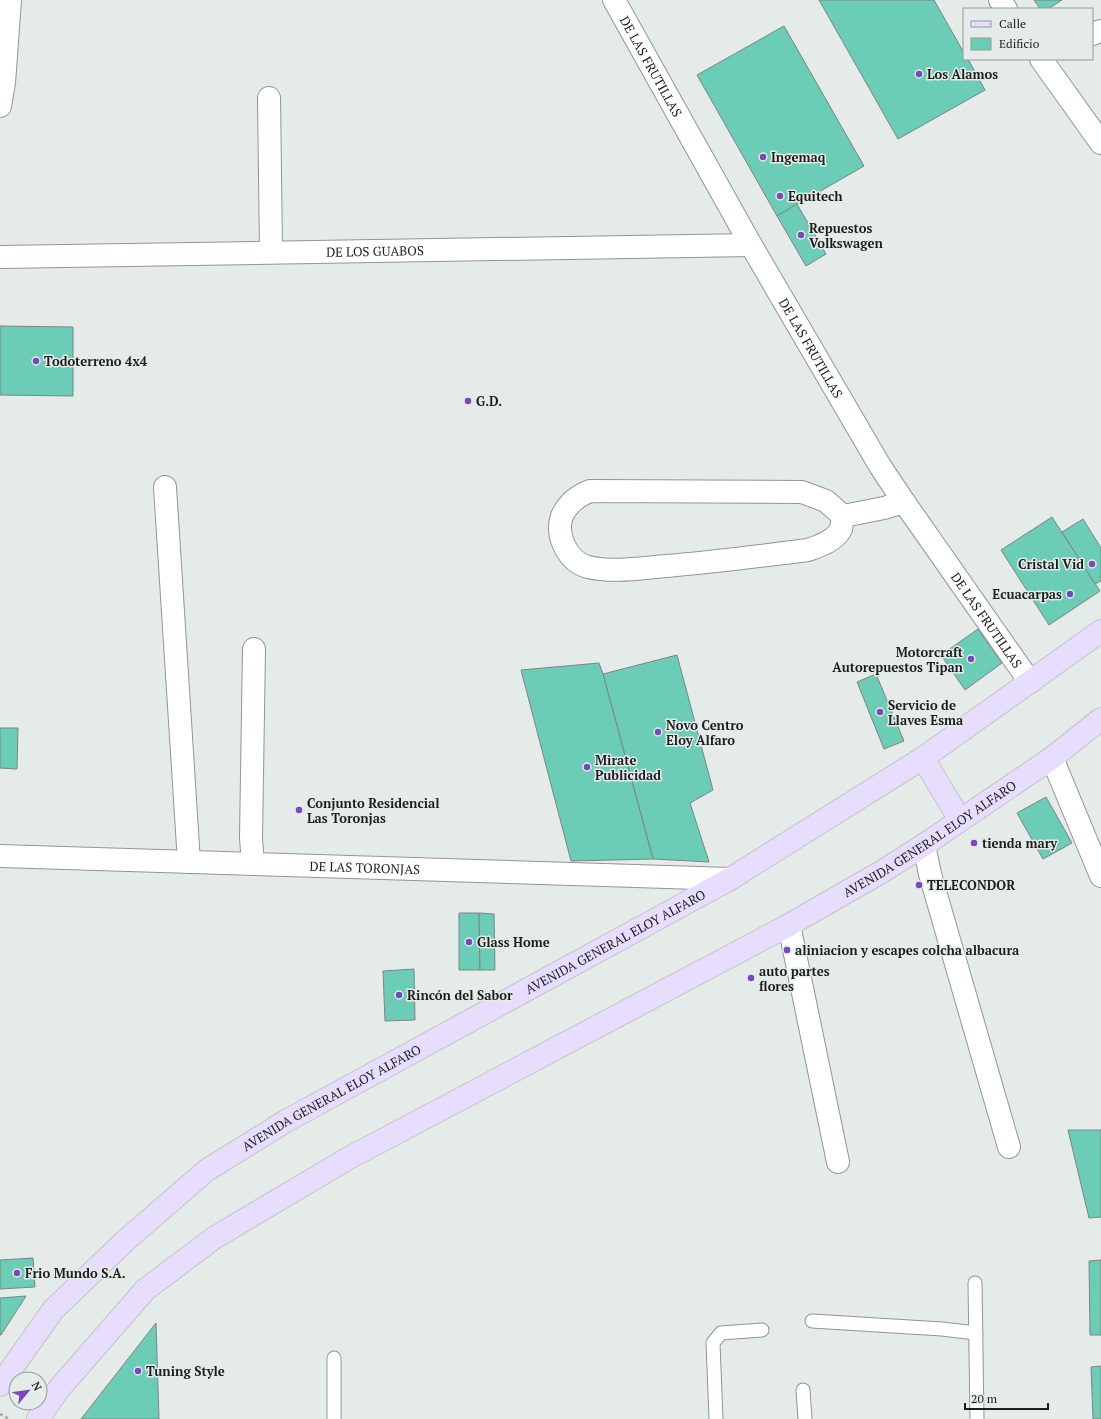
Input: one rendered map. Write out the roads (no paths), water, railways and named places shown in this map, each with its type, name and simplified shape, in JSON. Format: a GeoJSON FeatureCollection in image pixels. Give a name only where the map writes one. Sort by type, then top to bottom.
{"type":"FeatureCollection","features":[{"type":"Feature","properties":{"kind":"main road","name":"AVENIDA GENERAL ELOY ALFARO"},"geometry":{"type":"LineString","coordinates":[[0,1385],[54,1310],[125,1241],[207,1170],[286,1121],[730,879],[923,758],[1101,631]]}},
{"type":"Feature","properties":{"kind":"main road","name":"AVENIDA GENERAL ELOY ALFARO"},"geometry":{"type":"LineString","coordinates":[[38,1419],[58,1390],[145,1290],[214,1238],[347,1159],[789,925],[883,871],[1052,758],[1101,719]]}},
{"type":"Feature","properties":{"kind":"main road"},"geometry":{"type":"LineString","coordinates":[[923,758],[960,820]]}},
{"type":"Feature","properties":{"kind":"street"},"geometry":{"type":"LineString","coordinates":[[0,106],[4,83],[10,0]]}},
{"type":"Feature","properties":{"kind":"street","name":"DE LAS FRUTILLAS"},"geometry":{"type":"LineString","coordinates":[[614,0],[751,244],[876,459],[904,502],[1030,682]]}},
{"type":"Feature","properties":{"kind":"street"},"geometry":{"type":"LineString","coordinates":[[1042,60],[1101,142]]}},
{"type":"Feature","properties":{"kind":"street"},"geometry":{"type":"LineString","coordinates":[[268,98],[271,252]]}},
{"type":"Feature","properties":{"kind":"street","name":"DE LOS GUABOS"},"geometry":{"type":"LineString","coordinates":[[0,257],[751,244]]}},
{"type":"Feature","properties":{"kind":"street"},"geometry":{"type":"LineString","coordinates":[[165,487],[189,862]]}},
{"type":"Feature","properties":{"kind":"street"},"geometry":{"type":"LineString","coordinates":[[590,491],[802,492],[826,501],[843,516],[841,529],[835,535],[823,544],[808,550],[696,563],[618,570],[587,567],[573,559],[564,545],[560,520],[570,502],[578,496],[590,491]]}},
{"type":"Feature","properties":{"kind":"street"},"geometry":{"type":"LineString","coordinates":[[843,516],[884,508],[904,502]]}},
{"type":"Feature","properties":{"kind":"street"},"geometry":{"type":"LineString","coordinates":[[254,649],[251,838],[254,864]]}},
{"type":"Feature","properties":{"kind":"street"},"geometry":{"type":"LineString","coordinates":[[1052,758],[1101,876]]}},
{"type":"Feature","properties":{"kind":"street"},"geometry":{"type":"LineString","coordinates":[[924,845],[935,889],[1009,1147]]}},
{"type":"Feature","properties":{"kind":"street","name":"DE LAS TORONJAS"},"geometry":{"type":"LineString","coordinates":[[0,856],[730,879]]}},
{"type":"Feature","properties":{"kind":"street"},"geometry":{"type":"LineString","coordinates":[[789,925],[838,1162]]}},
{"type":"Feature","properties":{"kind":"lane"},"geometry":{"type":"LineString","coordinates":[[976,1283],[977,1419]]}},
{"type":"Feature","properties":{"kind":"lane"},"geometry":{"type":"LineString","coordinates":[[812,1321],[942,1328],[976,1333]]}},
{"type":"Feature","properties":{"kind":"lane"},"geometry":{"type":"LineString","coordinates":[[716,1419],[713,1344],[721,1333],[762,1330]]}},
{"type":"Feature","properties":{"kind":"lane"},"geometry":{"type":"LineString","coordinates":[[334,1358],[334,1419]]}},
{"type":"Feature","properties":{"kind":"lane"},"geometry":{"type":"LineString","coordinates":[[803,1390],[805,1419]]}},
{"type":"Feature","properties":{"kind":"place","name":"Los Alamos"},"geometry":{"type":"Point","coordinates":[919,74]}},
{"type":"Feature","properties":{"kind":"place","name":"Ingemaq"},"geometry":{"type":"Point","coordinates":[763,157]}},
{"type":"Feature","properties":{"kind":"place","name":"Equitech"},"geometry":{"type":"Point","coordinates":[780,196]}},
{"type":"Feature","properties":{"kind":"place","name":"Repuestos Volkswagen"},"geometry":{"type":"Point","coordinates":[801,235]}},
{"type":"Feature","properties":{"kind":"place","name":"Todoterreno 4x4"},"geometry":{"type":"Point","coordinates":[36,361]}},
{"type":"Feature","properties":{"kind":"place","name":"G.D."},"geometry":{"type":"Point","coordinates":[468,401]}},
{"type":"Feature","properties":{"kind":"place","name":"Cristal Vid"},"geometry":{"type":"Point","coordinates":[1092,564]}},
{"type":"Feature","properties":{"kind":"place","name":"Ecuacarpas"},"geometry":{"type":"Point","coordinates":[1070,594]}},
{"type":"Feature","properties":{"kind":"place","name":"Motorcraft Autorepuestos Tipan"},"geometry":{"type":"Point","coordinates":[971,659]}},
{"type":"Feature","properties":{"kind":"place","name":"Servicio de Llaves Esma"},"geometry":{"type":"Point","coordinates":[880,712]}},
{"type":"Feature","properties":{"kind":"place","name":"Novo Centro Eloy Alfaro"},"geometry":{"type":"Point","coordinates":[658,732]}},
{"type":"Feature","properties":{"kind":"place","name":"Mirate Publicidad"},"geometry":{"type":"Point","coordinates":[587,767]}},
{"type":"Feature","properties":{"kind":"place","name":"Conjunto Residencial Las Toronjas"},"geometry":{"type":"Point","coordinates":[299,810]}},
{"type":"Feature","properties":{"kind":"place","name":"tienda mary"},"geometry":{"type":"Point","coordinates":[974,843]}},
{"type":"Feature","properties":{"kind":"place","name":"TELECONDOR"},"geometry":{"type":"Point","coordinates":[919,885]}},
{"type":"Feature","properties":{"kind":"place","name":"Glass Home"},"geometry":{"type":"Point","coordinates":[469,942]}},
{"type":"Feature","properties":{"kind":"place","name":"aliniacion y escapes colcha albacura"},"geometry":{"type":"Point","coordinates":[787,950]}},
{"type":"Feature","properties":{"kind":"place","name":"auto partes flores"},"geometry":{"type":"Point","coordinates":[751,978]}},
{"type":"Feature","properties":{"kind":"place","name":"Rincón del Sabor"},"geometry":{"type":"Point","coordinates":[399,995]}},
{"type":"Feature","properties":{"kind":"place","name":"Frio Mundo S.A."},"geometry":{"type":"Point","coordinates":[17,1273]}},
{"type":"Feature","properties":{"kind":"place","name":"Tuning Style"},"geometry":{"type":"Point","coordinates":[138,1371]}}]}
